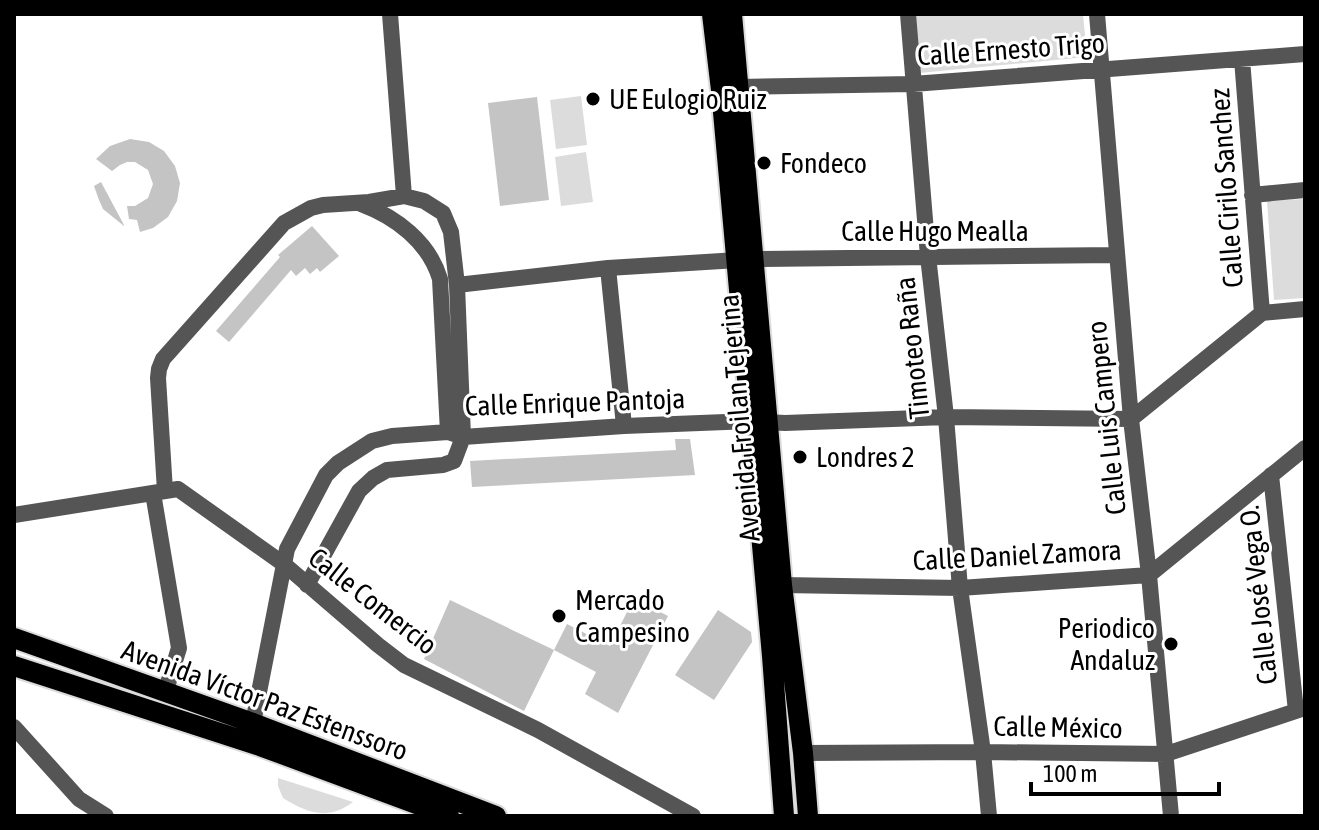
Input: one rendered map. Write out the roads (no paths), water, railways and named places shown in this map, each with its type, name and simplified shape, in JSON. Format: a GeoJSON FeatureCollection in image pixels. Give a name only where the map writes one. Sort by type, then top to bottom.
{"type":"FeatureCollection","features":[{"type":"Feature","properties":{"kind":"main road","name":"Avenida Froilan Tejerina"},"geometry":{"type":"LineString","coordinates":[[712,14],[730,88]]}},
{"type":"Feature","properties":{"kind":"main road","name":"Avenida Froilan Tejerina"},"geometry":{"type":"LineString","coordinates":[[732,14],[730,88],[759,422],[772,656]]}},
{"type":"Feature","properties":{"kind":"main road","name":"Avenida Froilan Tejerina"},"geometry":{"type":"LineString","coordinates":[[759,422],[803,753],[808,816]]}},
{"type":"Feature","properties":{"kind":"main road","name":"Avenida Víctor Paz Estenssoro"},"geometry":{"type":"LineString","coordinates":[[14,638],[253,723],[496,816]]}},
{"type":"Feature","properties":{"kind":"main road"},"geometry":{"type":"LineString","coordinates":[[772,656],[782,675],[793,816]]}},
{"type":"Feature","properties":{"kind":"main road"},"geometry":{"type":"LineString","coordinates":[[772,656],[784,816]]}},
{"type":"Feature","properties":{"kind":"main road","name":"Avenida Víctor Paz Estenssoro"},"geometry":{"type":"LineString","coordinates":[[14,666],[260,746],[449,816]]}},
{"type":"Feature","properties":{"kind":"street"},"geometry":{"type":"LineString","coordinates":[[390,14],[404,196]]}},
{"type":"Feature","properties":{"kind":"street","name":"Timoteo Raña"},"geometry":{"type":"LineString","coordinates":[[908,14],[960,588],[989,816]]}},
{"type":"Feature","properties":{"kind":"street","name":"Calle Luis Campero"},"geometry":{"type":"LineString","coordinates":[[1097,14],[1131,419],[1171,816]]}},
{"type":"Feature","properties":{"kind":"street","name":"Calle Ernesto Trigo"},"geometry":{"type":"LineString","coordinates":[[730,88],[913,84],[1305,54]]}},
{"type":"Feature","properties":{"kind":"street","name":"Calle Cirilo Sanchez"},"geometry":{"type":"LineString","coordinates":[[1242,59],[1262,313]]}},
{"type":"Feature","properties":{"kind":"street"},"geometry":{"type":"LineString","coordinates":[[1252,195],[1305,190]]}},
{"type":"Feature","properties":{"kind":"street"},"geometry":{"type":"LineString","coordinates":[[165,693],[179,648],[159,492],[158,378],[163,359],[284,223],[323,205],[404,196],[424,201],[443,213],[451,232],[457,285],[454,461],[443,465],[387,470],[373,478],[359,491],[307,585]]}},
{"type":"Feature","properties":{"kind":"street"},"geometry":{"type":"LineString","coordinates":[[359,203],[381,211],[397,222],[435,262],[440,279],[455,434]]}},
{"type":"Feature","properties":{"kind":"street","name":"Calle Hugo Mealla"},"geometry":{"type":"LineString","coordinates":[[457,285],[608,268],[745,259],[1117,255]]}},
{"type":"Feature","properties":{"kind":"street"},"geometry":{"type":"LineString","coordinates":[[608,268],[624,426]]}},
{"type":"Feature","properties":{"kind":"street"},"geometry":{"type":"LineString","coordinates":[[1131,419],[1262,313],[1305,309]]}},
{"type":"Feature","properties":{"kind":"street","name":"Calle Enrique Pantoja"},"geometry":{"type":"LineString","coordinates":[[253,723],[287,549],[326,475],[338,463],[372,441],[392,436],[759,422],[946,417],[1131,419]]}},
{"type":"Feature","properties":{"kind":"street","name":"Calle Daniel Zamora"},"geometry":{"type":"LineString","coordinates":[[782,585],[960,588],[1149,575],[1305,448]]}},
{"type":"Feature","properties":{"kind":"street","name":"Calle José Vega O."},"geometry":{"type":"LineString","coordinates":[[1271,475],[1300,709]]}},
{"type":"Feature","properties":{"kind":"street","name":"Calle Comercio"},"geometry":{"type":"LineString","coordinates":[[159,492],[178,489],[285,565],[404,665],[538,730],[693,816]]}},
{"type":"Feature","properties":{"kind":"street"},"geometry":{"type":"LineString","coordinates":[[14,515],[159,492]]}},
{"type":"Feature","properties":{"kind":"street","name":"Calle México"},"geometry":{"type":"LineString","coordinates":[[803,753],[1166,754],[1300,709]]}},
{"type":"Feature","properties":{"kind":"street"},"geometry":{"type":"LineString","coordinates":[[14,727],[80,808],[106,816]]}},
{"type":"Feature","properties":{"kind":"place","name":"UE Eulogio Ruiz"},"geometry":{"type":"Point","coordinates":[593,99]}},
{"type":"Feature","properties":{"kind":"place","name":"Fondeco"},"geometry":{"type":"Point","coordinates":[764,163]}},
{"type":"Feature","properties":{"kind":"place","name":"Londres 2"},"geometry":{"type":"Point","coordinates":[800,457]}},
{"type":"Feature","properties":{"kind":"place","name":"Mercado Campesino"},"geometry":{"type":"Point","coordinates":[559,616]}},
{"type":"Feature","properties":{"kind":"place","name":"Periodico Andaluz"},"geometry":{"type":"Point","coordinates":[1171,644]}}]}
